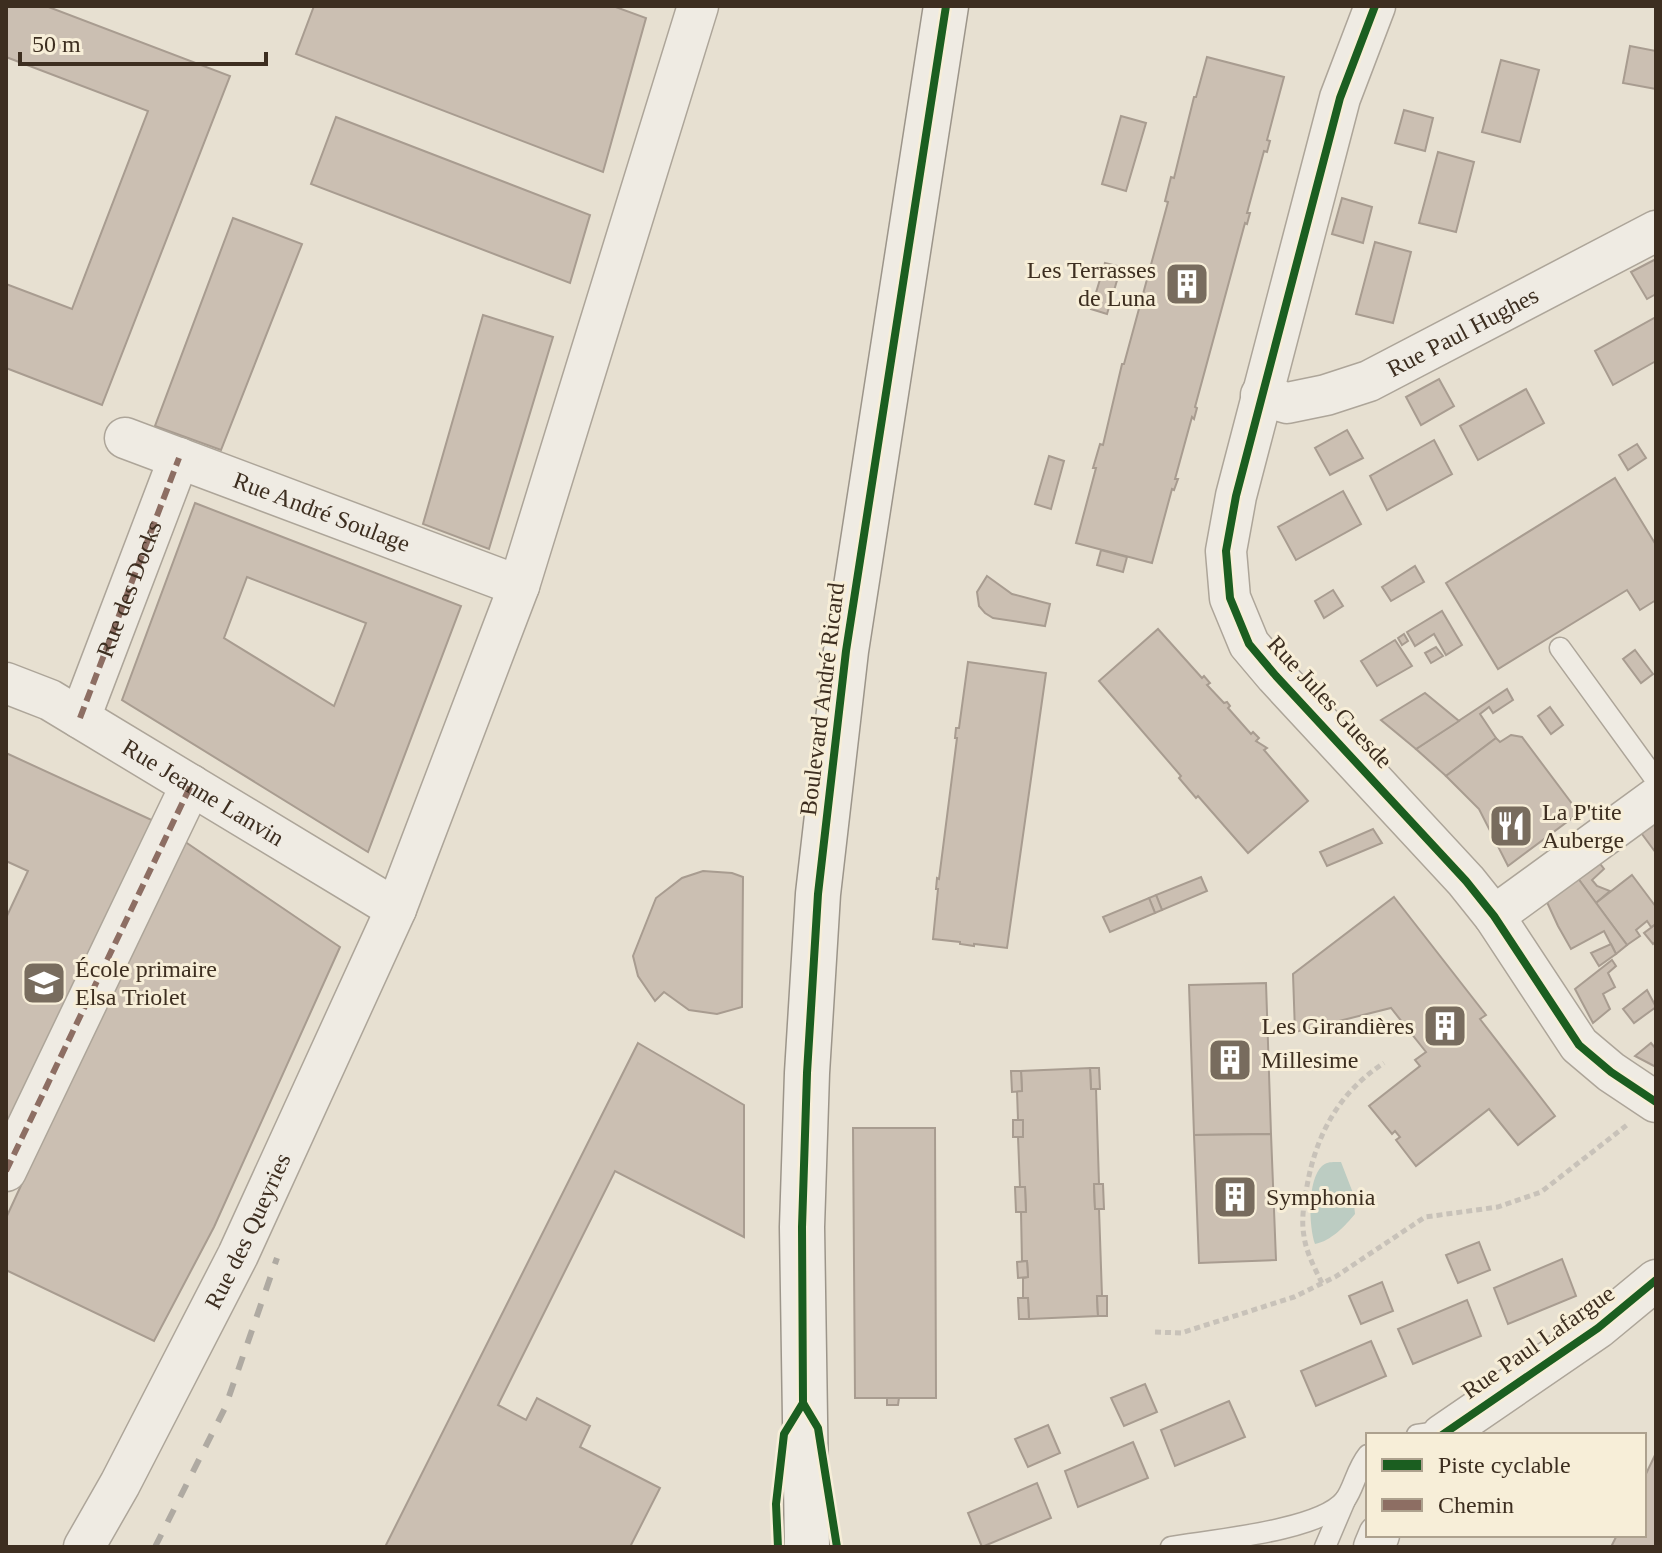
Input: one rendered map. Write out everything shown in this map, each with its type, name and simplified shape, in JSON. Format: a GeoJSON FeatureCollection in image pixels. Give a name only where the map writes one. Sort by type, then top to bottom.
{"type":"FeatureCollection","features":[{"type":"Feature","properties":{"kind":"main road","name":"Boulevard André Ricard"},"geometry":{"type":"LineString","coordinates":[[807,1547],[802,1227],[818,894],[846,651],[946,6]]}},
{"type":"Feature","properties":{"kind":"street","name":"Rue des Queyries"},"geometry":{"type":"LineString","coordinates":[[84,1547],[120,1484],[238,1255],[396,909],[519,586],[698,6]]}},
{"type":"Feature","properties":{"kind":"street","name":"Rue Jules Guesde"},"geometry":{"type":"LineString","coordinates":[[1375,6],[1340,98],[1236,496],[1226,551],[1230,598],[1249,644],[1442,852],[1494,916],[1579,1045],[1611,1072],[1646,1109]]}},
{"type":"Feature","properties":{"kind":"street","name":"Rue Paul Hughes"},"geometry":{"type":"LineString","coordinates":[[1261,395],[1287,403],[1369,381],[1656,231]]}},
{"type":"Feature","properties":{"kind":"street","name":"Rue André Soulage"},"geometry":{"type":"LineString","coordinates":[[125,438],[519,586]]}},
{"type":"Feature","properties":{"kind":"street","name":"Rue des Docks"},"geometry":{"type":"LineString","coordinates":[[80,718],[179,458]]}},
{"type":"Feature","properties":{"kind":"street","name":"Rue Jeanne Lanvin"},"geometry":{"type":"LineString","coordinates":[[6,683],[50,700],[396,909]]}},
{"type":"Feature","properties":{"kind":"street"},"geometry":{"type":"LineString","coordinates":[[6,1171],[191,785]]}},
{"type":"Feature","properties":{"kind":"street"},"geometry":{"type":"LineString","coordinates":[[1494,916],[1656,798]]}},
{"type":"Feature","properties":{"kind":"street","name":"Rue Paul Lafargue"},"geometry":{"type":"LineString","coordinates":[[1437,1433],[1598,1328],[1656,1280]]}},
{"type":"Feature","properties":{"kind":"lane"},"geometry":{"type":"LineString","coordinates":[[1560,648],[1656,780]]}},
{"type":"Feature","properties":{"kind":"lane"},"geometry":{"type":"LineString","coordinates":[[1325,1547],[1358,1467],[1366,1457]]}},
{"type":"Feature","properties":{"kind":"lane"},"geometry":{"type":"LineString","coordinates":[[1171,1547],[1291,1527],[1322,1515],[1345,1500]]}},
{"type":"Feature","properties":{"kind":"path"},"geometry":{"type":"LineString","coordinates":[[1322,1283],[1303,1236],[1311,1161],[1327,1122],[1349,1092],[1384,1063]]}},
{"type":"Feature","properties":{"kind":"path"},"geometry":{"type":"LineString","coordinates":[[1155,1332],[1181,1333],[1294,1297],[1322,1283],[1425,1217],[1498,1207],[1541,1192],[1646,1109]]}},
{"type":"Feature","properties":{"kind":"shaded area"},"geometry":{"type":"Polygon","coordinates":[[[1341,1162],[1353,1193],[1355,1214],[1332,1236],[1315,1244],[1311,1227],[1314,1182],[1324,1164],[1341,1162]]]}},
{"type":"Feature","properties":{"kind":"building"},"geometry":{"type":"Polygon","coordinates":[[[6,6],[46,6],[230,76],[102,405],[6,368],[6,284],[72,309],[148,111],[6,57],[6,6]]]}},
{"type":"Feature","properties":{"kind":"building"},"geometry":{"type":"Polygon","coordinates":[[[314,6],[613,6],[646,18],[603,172],[296,54],[314,6]]]}},
{"type":"Feature","properties":{"kind":"building"},"geometry":{"type":"Polygon","coordinates":[[[1630,46],[1656,51],[1656,89],[1623,83],[1630,46]]]}},
{"type":"Feature","properties":{"kind":"building","name":"Les Terrasses de Luna"},"geometry":{"type":"Polygon","coordinates":[[[1207,57],[1284,77],[1267,140],[1270,141],[1267,152],[1264,151],[1247,213],[1250,213],[1175,479],[1178,479],[1172,489],[1152,563],[1076,543],[1096,468],[1093,468],[1100,444],[1103,445],[1122,364],[1168,202],[1165,201],[1171,177],[1174,178],[1207,57]]]}},
{"type":"Feature","properties":{"kind":"building"},"geometry":{"type":"Polygon","coordinates":[[[1501,60],[1539,70],[1520,142],[1482,132],[1501,60]]]}},
{"type":"Feature","properties":{"kind":"building"},"geometry":{"type":"Polygon","coordinates":[[[1404,110],[1433,118],[1425,151],[1395,143],[1404,110]]]}},
{"type":"Feature","properties":{"kind":"building"},"geometry":{"type":"Polygon","coordinates":[[[1121,116],[1146,123],[1126,191],[1102,184],[1121,116]]]}},
{"type":"Feature","properties":{"kind":"building"},"geometry":{"type":"Polygon","coordinates":[[[336,117],[590,215],[570,283],[311,184],[336,117]]]}},
{"type":"Feature","properties":{"kind":"building"},"geometry":{"type":"Polygon","coordinates":[[[1438,152],[1474,162],[1456,232],[1419,223],[1438,152]]]}},
{"type":"Feature","properties":{"kind":"building"},"geometry":{"type":"Polygon","coordinates":[[[1342,198],[1372,207],[1363,243],[1332,234],[1342,198]]]}},
{"type":"Feature","properties":{"kind":"building"},"geometry":{"type":"Polygon","coordinates":[[[233,218],[302,244],[221,450],[155,426],[233,218]]]}},
{"type":"Feature","properties":{"kind":"building"},"geometry":{"type":"Polygon","coordinates":[[[1375,242],[1411,252],[1393,323],[1356,314],[1375,242]]]}},
{"type":"Feature","properties":{"kind":"building"},"geometry":{"type":"Polygon","coordinates":[[[1656,259],[1656,294],[1647,299],[1631,272],[1656,259]]]}},
{"type":"Feature","properties":{"kind":"building"},"geometry":{"type":"Polygon","coordinates":[[[1105,263],[1121,267],[1107,314],[1091,309],[1105,263]]]}},
{"type":"Feature","properties":{"kind":"building"},"geometry":{"type":"Polygon","coordinates":[[[483,315],[553,337],[489,549],[423,524],[483,315]]]}},
{"type":"Feature","properties":{"kind":"building"},"geometry":{"type":"Polygon","coordinates":[[[1656,317],[1656,361],[1613,385],[1595,351],[1656,317]]]}},
{"type":"Feature","properties":{"kind":"building"},"geometry":{"type":"Polygon","coordinates":[[[1439,379],[1454,406],[1421,425],[1406,397],[1439,379]]]}},
{"type":"Feature","properties":{"kind":"building"},"geometry":{"type":"Polygon","coordinates":[[[1526,389],[1544,423],[1478,460],[1460,426],[1526,389]]]}},
{"type":"Feature","properties":{"kind":"building"},"geometry":{"type":"Polygon","coordinates":[[[1347,430],[1363,458],[1330,475],[1315,448],[1347,430]]]}},
{"type":"Feature","properties":{"kind":"building"},"geometry":{"type":"Polygon","coordinates":[[[1434,440],[1452,474],[1387,510],[1370,476],[1434,440]]]}},
{"type":"Feature","properties":{"kind":"building"},"geometry":{"type":"Polygon","coordinates":[[[1637,444],[1646,458],[1628,470],[1619,455],[1637,444]]]}},
{"type":"Feature","properties":{"kind":"building"},"geometry":{"type":"Polygon","coordinates":[[[1049,456],[1064,461],[1051,509],[1035,504],[1049,456]]]}},
{"type":"Feature","properties":{"kind":"building"},"geometry":{"type":"Polygon","coordinates":[[[1615,478],[1656,545],[1656,600],[1640,610],[1627,590],[1498,669],[1446,583],[1615,478]]]}},
{"type":"Feature","properties":{"kind":"building"},"geometry":{"type":"Polygon","coordinates":[[[1343,491],[1361,524],[1296,560],[1278,527],[1343,491]]]}},
{"type":"Feature","properties":{"kind":"building"},"geometry":{"type":"Polygon","coordinates":[[[195,503],[461,606],[368,852],[122,700],[195,503]],[[247,577],[224,638],[334,706],[366,623],[247,577]]]}},
{"type":"Feature","properties":{"kind":"building"},"geometry":{"type":"Polygon","coordinates":[[[1101,550],[1127,557],[1123,572],[1097,565],[1101,550]]]}},
{"type":"Feature","properties":{"kind":"building"},"geometry":{"type":"Polygon","coordinates":[[[1415,566],[1424,582],[1391,601],[1382,587],[1415,566]]]}},
{"type":"Feature","properties":{"kind":"building"},"geometry":{"type":"Polygon","coordinates":[[[987,576],[1012,594],[1050,604],[1045,626],[993,618],[985,613],[979,606],[977,592],[987,576]]]}},
{"type":"Feature","properties":{"kind":"building"},"geometry":{"type":"Polygon","coordinates":[[[1333,590],[1343,606],[1324,618],[1315,601],[1333,590]]]}},
{"type":"Feature","properties":{"kind":"building"},"geometry":{"type":"Polygon","coordinates":[[[1442,611],[1462,645],[1446,655],[1434,634],[1415,646],[1407,632],[1442,611]]]}},
{"type":"Feature","properties":{"kind":"building"},"geometry":{"type":"Polygon","coordinates":[[[1158,629],[1202,678],[1204,676],[1210,683],[1207,685],[1224,703],[1227,702],[1228,708],[1251,734],[1253,732],[1259,738],[1256,741],[1267,748],[1264,750],[1308,801],[1248,853],[1198,796],[1196,798],[1179,778],[1181,776],[1099,681],[1158,629]]]}},
{"type":"Feature","properties":{"kind":"building"},"geometry":{"type":"Polygon","coordinates":[[[1404,634],[1408,641],[1402,645],[1398,638],[1404,634]]]}},
{"type":"Feature","properties":{"kind":"building"},"geometry":{"type":"Polygon","coordinates":[[[1395,640],[1412,666],[1377,686],[1361,661],[1395,640]]]}},
{"type":"Feature","properties":{"kind":"building"},"geometry":{"type":"Polygon","coordinates":[[[1436,647],[1443,656],[1431,663],[1425,653],[1436,647]]]}},
{"type":"Feature","properties":{"kind":"building"},"geometry":{"type":"Polygon","coordinates":[[[1635,650],[1653,674],[1641,683],[1623,659],[1635,650]]]}},
{"type":"Feature","properties":{"kind":"building"},"geometry":{"type":"Polygon","coordinates":[[[968,662],[1046,673],[1007,948],[933,939],[937,878],[956,728],[959,728],[968,662]]]}},
{"type":"Feature","properties":{"kind":"building"},"geometry":{"type":"Polygon","coordinates":[[[1507,689],[1513,700],[1493,713],[1489,707],[1480,714],[1496,738],[1446,776],[1416,749],[1507,689]]]}},
{"type":"Feature","properties":{"kind":"building"},"geometry":{"type":"Polygon","coordinates":[[[1425,693],[1459,721],[1416,749],[1381,720],[1425,693]]]}},
{"type":"Feature","properties":{"kind":"building"},"geometry":{"type":"Polygon","coordinates":[[[1550,707],[1563,725],[1551,734],[1538,716],[1550,707]]]}},
{"type":"Feature","properties":{"kind":"building"},"geometry":{"type":"Polygon","coordinates":[[[1511,735],[1522,737],[1579,813],[1508,866],[1479,809],[1446,776],[1496,738],[1500,742],[1511,735]]]}},
{"type":"Feature","properties":{"kind":"building","name":"École primaire Elsa Triolet"},"geometry":{"type":"Polygon","coordinates":[[[6,753],[156,822],[6,1144],[6,918],[28,871],[6,861],[6,753]]]}},
{"type":"Feature","properties":{"kind":"building"},"geometry":{"type":"Polygon","coordinates":[[[1656,817],[1656,853],[1639,830],[1656,817]]]}},
{"type":"Feature","properties":{"kind":"building"},"geometry":{"type":"Polygon","coordinates":[[[1373,829],[1382,843],[1327,866],[1320,852],[1373,829]]]}},
{"type":"Feature","properties":{"kind":"building"},"geometry":{"type":"Polygon","coordinates":[[[181,839],[340,947],[214,1227],[154,1341],[6,1270],[6,1218],[181,839]]]}},
{"type":"Feature","properties":{"kind":"building"},"geometry":{"type":"Polygon","coordinates":[[[1598,861],[1604,869],[1592,880],[1597,886],[1610,891],[1596,903],[1577,877],[1598,861]]]}},
{"type":"Feature","properties":{"kind":"building"},"geometry":{"type":"Polygon","coordinates":[[[703,871],[743,877],[742,1007],[717,1014],[689,1010],[664,992],[655,1001],[638,976],[633,956],[656,898],[682,878],[703,871]]]}},
{"type":"Feature","properties":{"kind":"building"},"geometry":{"type":"Polygon","coordinates":[[[1632,875],[1656,907],[1656,924],[1651,927],[1647,921],[1636,930],[1640,936],[1627,945],[1596,903],[1632,875]]]}},
{"type":"Feature","properties":{"kind":"building"},"geometry":{"type":"Polygon","coordinates":[[[1201,877],[1207,891],[1162,910],[1156,895],[1201,877]]]}},
{"type":"Feature","properties":{"kind":"building"},"geometry":{"type":"Polygon","coordinates":[[[1577,877],[1627,945],[1616,954],[1604,931],[1571,949],[1558,926],[1546,900],[1577,877]]]}},
{"type":"Feature","properties":{"kind":"building"},"geometry":{"type":"Polygon","coordinates":[[[1156,895],[1162,910],[1155,913],[1149,898],[1156,895]]]}},
{"type":"Feature","properties":{"kind":"building","name":"Les Girandières"},"geometry":{"type":"Polygon","coordinates":[[[1394,897],[1486,1015],[1480,1019],[1555,1116],[1518,1145],[1489,1109],[1416,1166],[1396,1140],[1400,1137],[1395,1131],[1392,1134],[1369,1106],[1420,1066],[1415,1060],[1426,1052],[1391,1008],[1295,1032],[1293,974],[1394,897]]]}},
{"type":"Feature","properties":{"kind":"building"},"geometry":{"type":"Polygon","coordinates":[[[1149,898],[1155,913],[1110,932],[1103,917],[1149,898]]]}},
{"type":"Feature","properties":{"kind":"building"},"geometry":{"type":"Polygon","coordinates":[[[1656,924],[1656,941],[1653,944],[1644,933],[1656,924]]]}},
{"type":"Feature","properties":{"kind":"building"},"geometry":{"type":"Polygon","coordinates":[[[1611,944],[1616,954],[1599,966],[1591,953],[1611,944]]]}},
{"type":"Feature","properties":{"kind":"building"},"geometry":{"type":"Polygon","coordinates":[[[1612,960],[1616,966],[1608,973],[1615,987],[1603,994],[1610,1009],[1593,1023],[1575,989],[1612,960]]]}},
{"type":"Feature","properties":{"kind":"building","name":"Millesime"},"geometry":{"type":"Polygon","coordinates":[[[1266,983],[1271,1134],[1194,1135],[1189,985],[1266,983]]]}},
{"type":"Feature","properties":{"kind":"building"},"geometry":{"type":"Polygon","coordinates":[[[1647,990],[1656,1007],[1634,1023],[1623,1009],[1647,990]]]}},
{"type":"Feature","properties":{"kind":"building"},"geometry":{"type":"Polygon","coordinates":[[[638,1043],[744,1105],[744,1237],[615,1171],[498,1405],[526,1420],[537,1398],[590,1426],[580,1447],[660,1488],[630,1547],[385,1547],[638,1043]]]}},
{"type":"Feature","properties":{"kind":"building"},"geometry":{"type":"Polygon","coordinates":[[[1651,1043],[1656,1049],[1656,1067],[1635,1056],[1651,1043]]]}},
{"type":"Feature","properties":{"kind":"building"},"geometry":{"type":"Polygon","coordinates":[[[1090,1068],[1099,1068],[1100,1089],[1091,1089],[1090,1068]]]}},
{"type":"Feature","properties":{"kind":"building"},"geometry":{"type":"Polygon","coordinates":[[[1090,1068],[1091,1089],[1096,1089],[1099,1184],[1094,1184],[1095,1209],[1099,1209],[1102,1296],[1097,1296],[1098,1316],[1029,1319],[1028,1298],[1023,1298],[1023,1278],[1028,1277],[1027,1261],[1022,1261],[1021,1212],[1026,1212],[1025,1187],[1020,1187],[1018,1137],[1023,1137],[1023,1120],[1018,1120],[1017,1091],[1022,1091],[1021,1071],[1090,1068]]]}},
{"type":"Feature","properties":{"kind":"building"},"geometry":{"type":"Polygon","coordinates":[[[1011,1071],[1021,1071],[1022,1091],[1012,1092],[1011,1071]]]}},
{"type":"Feature","properties":{"kind":"building"},"geometry":{"type":"Polygon","coordinates":[[[1013,1120],[1023,1120],[1023,1137],[1013,1137],[1013,1120]]]}},
{"type":"Feature","properties":{"kind":"building"},"geometry":{"type":"Polygon","coordinates":[[[853,1128],[935,1128],[936,1398],[855,1398],[853,1128]]]}},
{"type":"Feature","properties":{"kind":"building","name":"Symphonia"},"geometry":{"type":"Polygon","coordinates":[[[1271,1134],[1276,1260],[1199,1263],[1194,1135],[1271,1134]]]}},
{"type":"Feature","properties":{"kind":"building"},"geometry":{"type":"Polygon","coordinates":[[[1094,1184],[1103,1184],[1104,1209],[1095,1209],[1094,1184]]]}},
{"type":"Feature","properties":{"kind":"building"},"geometry":{"type":"Polygon","coordinates":[[[1015,1187],[1025,1187],[1026,1212],[1016,1212],[1015,1187]]]}},
{"type":"Feature","properties":{"kind":"building"},"geometry":{"type":"Polygon","coordinates":[[[1479,1242],[1490,1270],[1458,1283],[1446,1255],[1479,1242]]]}},
{"type":"Feature","properties":{"kind":"building"},"geometry":{"type":"Polygon","coordinates":[[[1562,1259],[1576,1296],[1508,1324],[1494,1288],[1562,1259]]]}},
{"type":"Feature","properties":{"kind":"building"},"geometry":{"type":"Polygon","coordinates":[[[1027,1261],[1028,1277],[1018,1278],[1017,1262],[1027,1261]]]}},
{"type":"Feature","properties":{"kind":"building"},"geometry":{"type":"Polygon","coordinates":[[[1382,1282],[1393,1311],[1361,1324],[1349,1296],[1382,1282]]]}},
{"type":"Feature","properties":{"kind":"building"},"geometry":{"type":"Polygon","coordinates":[[[1097,1296],[1107,1296],[1107,1316],[1098,1316],[1097,1296]]]}},
{"type":"Feature","properties":{"kind":"building"},"geometry":{"type":"Polygon","coordinates":[[[1018,1298],[1028,1298],[1029,1319],[1019,1319],[1018,1298]]]}},
{"type":"Feature","properties":{"kind":"building"},"geometry":{"type":"Polygon","coordinates":[[[1467,1300],[1481,1336],[1413,1364],[1398,1329],[1467,1300]]]}},
{"type":"Feature","properties":{"kind":"building"},"geometry":{"type":"Polygon","coordinates":[[[1371,1341],[1386,1376],[1316,1406],[1301,1371],[1371,1341]]]}},
{"type":"Feature","properties":{"kind":"building"},"geometry":{"type":"Polygon","coordinates":[[[1145,1384],[1157,1412],[1124,1426],[1111,1398],[1145,1384]]]}},
{"type":"Feature","properties":{"kind":"building"},"geometry":{"type":"Polygon","coordinates":[[[887,1398],[899,1398],[898,1405],[887,1405],[887,1398]]]}},
{"type":"Feature","properties":{"kind":"building"},"geometry":{"type":"Polygon","coordinates":[[[1229,1401],[1245,1437],[1175,1466],[1161,1430],[1229,1401]]]}},
{"type":"Feature","properties":{"kind":"building"},"geometry":{"type":"Polygon","coordinates":[[[1048,1425],[1060,1453],[1028,1467],[1015,1439],[1048,1425]]]}},
{"type":"Feature","properties":{"kind":"building"},"geometry":{"type":"Polygon","coordinates":[[[1133,1442],[1148,1478],[1078,1507],[1065,1471],[1133,1442]]]}},
{"type":"Feature","properties":{"kind":"building"},"geometry":{"type":"Polygon","coordinates":[[[1656,1453],[1656,1547],[1611,1547],[1616,1537],[1646,1537],[1646,1474],[1656,1453]]]}},
{"type":"Feature","properties":{"kind":"building"},"geometry":{"type":"Polygon","coordinates":[[[1037,1483],[1051,1518],[982,1547],[968,1513],[1037,1483]]]}},
{"type":"Feature","properties":{"kind":"railway"},"geometry":{"type":"LineString","coordinates":[[155,1547],[225,1408],[277,1258]]}},
{"type":"Feature","properties":{"kind":"marked path"},"geometry":{"type":"LineString","coordinates":[[80,718],[179,458]]}},
{"type":"Feature","properties":{"kind":"marked path"},"geometry":{"type":"LineString","coordinates":[[6,1171],[191,785]]}},
{"type":"Feature","properties":{"kind":"cycle path"},"geometry":{"type":"LineString","coordinates":[[837,1547],[818,1428],[803,1403],[802,1227],[818,894],[846,651],[946,6]]}},
{"type":"Feature","properties":{"kind":"cycle path"},"geometry":{"type":"LineString","coordinates":[[1375,6],[1340,98],[1236,496],[1226,551],[1230,598],[1249,644],[1466,881],[1494,916],[1579,1045],[1611,1072],[1656,1102]]}},
{"type":"Feature","properties":{"kind":"cycle path"},"geometry":{"type":"LineString","coordinates":[[1445,1433],[1598,1328],[1656,1280]]}},
{"type":"Feature","properties":{"kind":"cycle path"},"geometry":{"type":"LineString","coordinates":[[778,1547],[776,1504],[784,1434],[803,1403]]}},
{"type":"Feature","properties":{"kind":"place","name":"Les Terrasses de Luna"},"geometry":{"type":"Point","coordinates":[1187,284]}},
{"type":"Feature","properties":{"kind":"place","name":"La P'tite Auberge"},"geometry":{"type":"Point","coordinates":[1511,826]}},
{"type":"Feature","properties":{"kind":"place","name":"École primaire Elsa Triolet"},"geometry":{"type":"Point","coordinates":[44,983]}},
{"type":"Feature","properties":{"kind":"place","name":"Les Girandières"},"geometry":{"type":"Point","coordinates":[1445,1026]}},
{"type":"Feature","properties":{"kind":"place","name":"Millesime"},"geometry":{"type":"Point","coordinates":[1230,1060]}},
{"type":"Feature","properties":{"kind":"place","name":"Symphonia"},"geometry":{"type":"Point","coordinates":[1235,1197]}}]}
